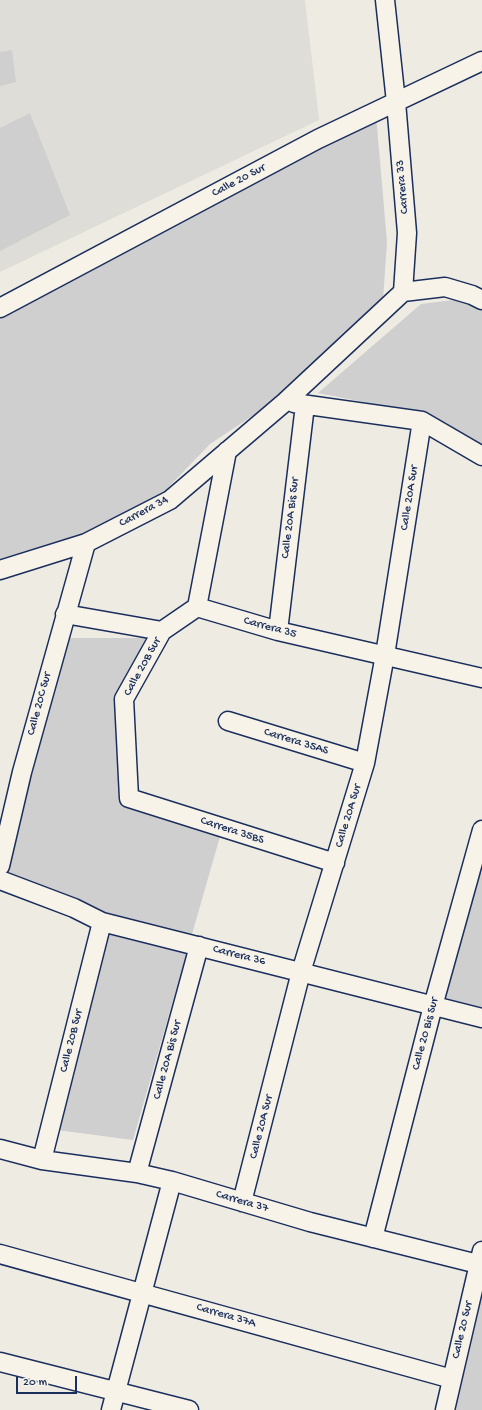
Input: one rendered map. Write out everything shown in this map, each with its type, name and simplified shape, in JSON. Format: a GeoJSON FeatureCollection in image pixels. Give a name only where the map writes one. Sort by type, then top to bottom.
{"type":"FeatureCollection","features":[{"type":"Feature","properties":{"kind":"street","name":"Carrera 33"},"geometry":{"type":"LineString","coordinates":[[385,0],[396,102],[407,233],[403,292]]}},
{"type":"Feature","properties":{"kind":"street","name":"Calle 20 Sur"},"geometry":{"type":"LineString","coordinates":[[0,308],[318,139],[482,61]]}},
{"type":"Feature","properties":{"kind":"street"},"geometry":{"type":"LineString","coordinates":[[403,292],[445,287],[472,295],[482,300]]}},
{"type":"Feature","properties":{"kind":"street","name":"Carrera 34"},"geometry":{"type":"LineString","coordinates":[[0,570],[86,543],[170,500],[285,402],[403,292]]}},
{"type":"Feature","properties":{"kind":"street"},"geometry":{"type":"LineString","coordinates":[[285,402],[422,421],[482,456]]}},
{"type":"Feature","properties":{"kind":"street","name":"Calle 20A Bis Sur"},"geometry":{"type":"LineString","coordinates":[[278,631],[305,405]]}},
{"type":"Feature","properties":{"kind":"street","name":"Calle 20A Sur"},"geometry":{"type":"LineString","coordinates":[[242,1202],[301,972],[365,763],[385,656],[422,421]]}},
{"type":"Feature","properties":{"kind":"street"},"geometry":{"type":"LineString","coordinates":[[65,614],[162,632],[197,607],[228,451]]}},
{"type":"Feature","properties":{"kind":"street","name":"Calle 20C Sur"},"geometry":{"type":"LineString","coordinates":[[0,866],[22,772],[86,543]]}},
{"type":"Feature","properties":{"kind":"street","name":"Carrera 35"},"geometry":{"type":"LineString","coordinates":[[197,607],[278,631],[482,678]]}},
{"type":"Feature","properties":{"kind":"street","name":"Calle 20B Sur"},"geometry":{"type":"LineString","coordinates":[[129,798],[124,699],[162,632]]}},
{"type":"Feature","properties":{"kind":"street","name":"Carrera 35AS"},"geometry":{"type":"LineString","coordinates":[[228,721],[365,763]]}},
{"type":"Feature","properties":{"kind":"street","name":"Carrera 35BS"},"geometry":{"type":"LineString","coordinates":[[129,798],[335,863]]}},
{"type":"Feature","properties":{"kind":"street","name":"Calle 20 Bis Sur"},"geometry":{"type":"LineString","coordinates":[[373,1238],[433,1006],[482,830]]}},
{"type":"Feature","properties":{"kind":"street","name":"Carrera 36"},"geometry":{"type":"LineString","coordinates":[[0,880],[74,908],[102,922],[482,1018]]}},
{"type":"Feature","properties":{"kind":"street","name":"Calle 20B Sur"},"geometry":{"type":"LineString","coordinates":[[42,1160],[102,922]]}},
{"type":"Feature","properties":{"kind":"street","name":"Calle 20A Bis Sur"},"geometry":{"type":"LineString","coordinates":[[137,1174],[199,946]]}},
{"type":"Feature","properties":{"kind":"street","name":"Carrera 37"},"geometry":{"type":"LineString","coordinates":[[0,1149],[42,1160],[137,1174],[172,1181],[373,1238],[481,1260]]}},
{"type":"Feature","properties":{"kind":"street"},"geometry":{"type":"LineString","coordinates":[[111,1410],[172,1181]]}},
{"type":"Feature","properties":{"kind":"street","name":"Carrera 37A"},"geometry":{"type":"LineString","coordinates":[[0,1254],[142,1292],[452,1379]]}},
{"type":"Feature","properties":{"kind":"street","name":"Calle 20 Sur"},"geometry":{"type":"LineString","coordinates":[[446,1410],[452,1379],[481,1260]]}},
{"type":"Feature","properties":{"kind":"street"},"geometry":{"type":"LineString","coordinates":[[0,1362],[189,1410]]}},
{"type":"Feature","properties":{"kind":"shaded area"},"geometry":{"type":"Polygon","coordinates":[[[0,0],[305,0],[319,120],[0,272],[0,0]]]}},
{"type":"Feature","properties":{"kind":"shaded area"},"geometry":{"type":"Polygon","coordinates":[[[12,50],[16,82],[0,86],[0,52],[12,50]]]}},
{"type":"Feature","properties":{"kind":"shaded area"},"geometry":{"type":"Polygon","coordinates":[[[30,113],[70,215],[0,251],[0,128],[30,113]]]}},
{"type":"Feature","properties":{"kind":"shaded area"},"geometry":{"type":"Polygon","coordinates":[[[376,115],[387,242],[383,299],[269,405],[210,444],[157,499],[76,541],[0,565],[0,310],[376,115]]]}},
{"type":"Feature","properties":{"kind":"shaded area"},"geometry":{"type":"Polygon","coordinates":[[[461,299],[482,305],[482,451],[419,413],[318,393],[421,304],[461,299]]]}},
{"type":"Feature","properties":{"kind":"shaded area"},"geometry":{"type":"Polygon","coordinates":[[[69,638],[152,638],[117,701],[126,803],[221,833],[133,1140],[57,1130],[113,918],[0,871],[30,780],[69,638]]]}},
{"type":"Feature","properties":{"kind":"shaded area"},"geometry":{"type":"Polygon","coordinates":[[[479,872],[482,873],[482,1009],[444,1000],[479,872]]]}},
{"type":"Feature","properties":{"kind":"shaded area"},"geometry":{"type":"Polygon","coordinates":[[[482,1285],[482,1410],[454,1410],[482,1285]]]}}]}
